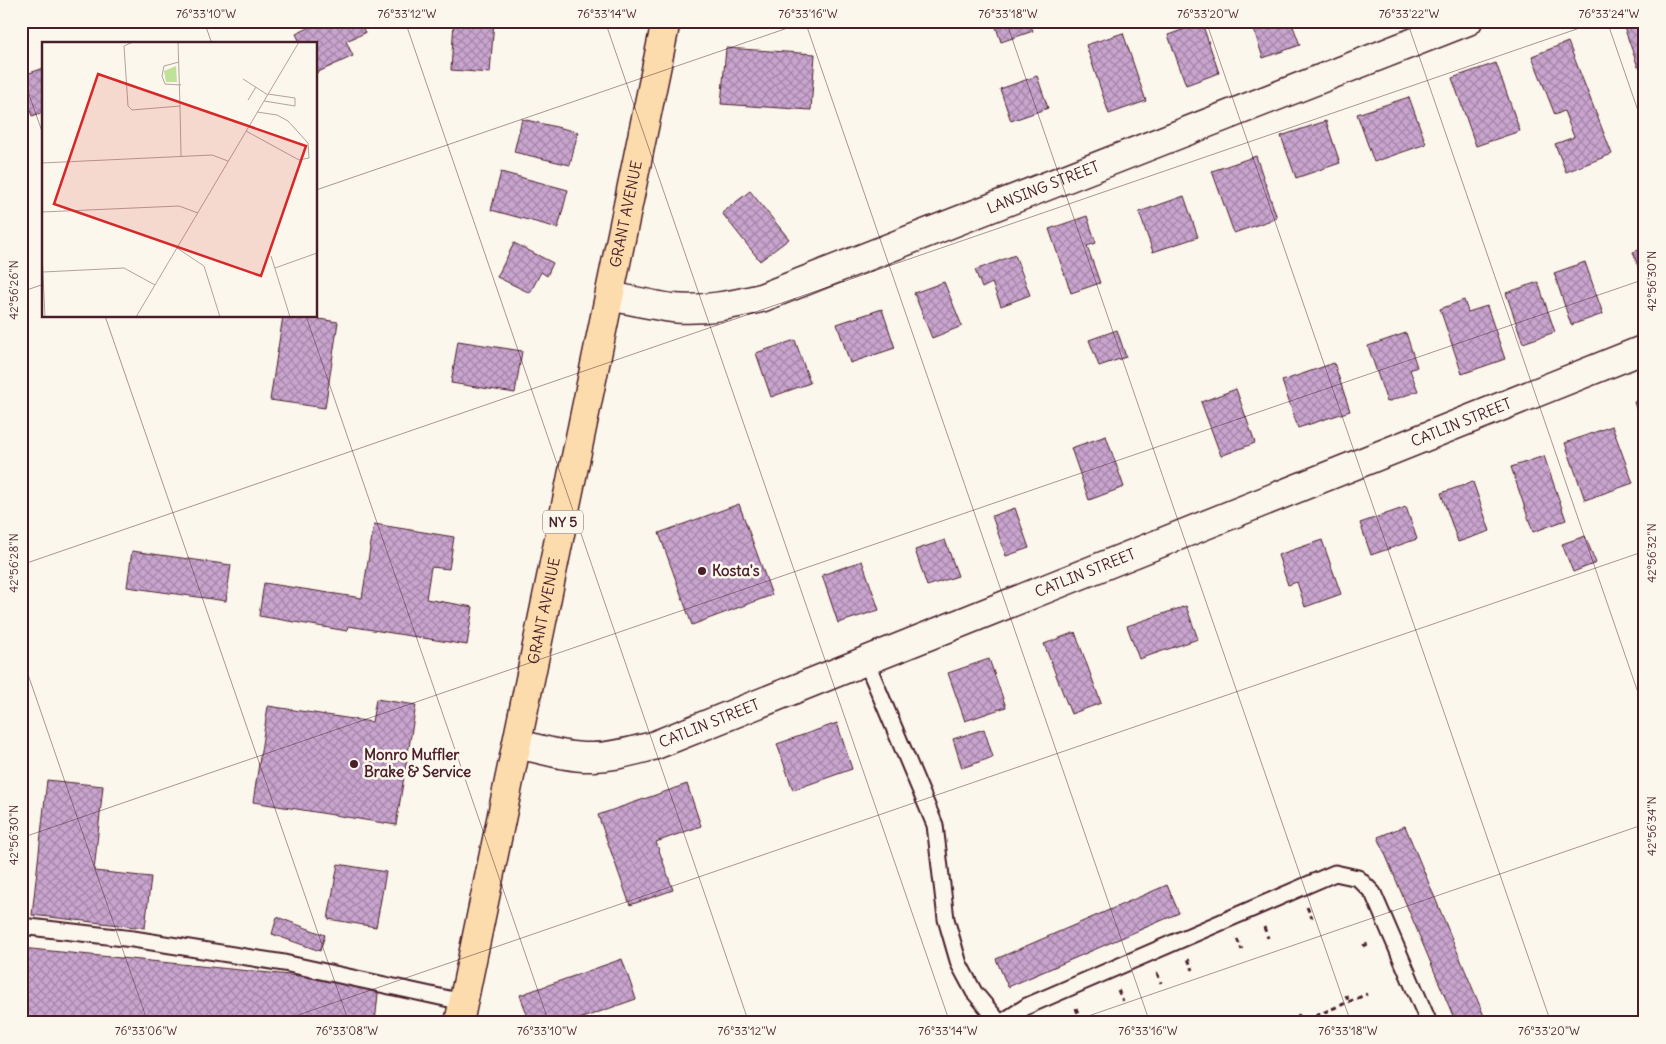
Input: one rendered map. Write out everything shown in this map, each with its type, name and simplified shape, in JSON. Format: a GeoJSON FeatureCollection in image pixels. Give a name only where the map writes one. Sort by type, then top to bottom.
{"type":"FeatureCollection","features":[{"type":"Feature","properties":{"kind":"highway","name":"GRANT AVENUE"},"geometry":{"type":"LineString","coordinates":[[461,1012],[666,21]]}},
{"type":"Feature","properties":{"kind":"street","name":"LANSING STREET"},"geometry":{"type":"LineString","coordinates":[[610,296],[672,308],[724,306],[761,298],[1468,21]]}},
{"type":"Feature","properties":{"kind":"street","name":"CATLIN STREET"},"geometry":{"type":"LineString","coordinates":[[516,744],[591,757],[625,754],[653,746],[1645,349]]}},
{"type":"Feature","properties":{"kind":"lane"},"geometry":{"type":"LineString","coordinates":[[866,661],[935,826],[946,919],[959,964],[974,992],[1000,1023],[1026,1006],[1335,873],[1358,878],[1373,893],[1429,1023]]}},
{"type":"Feature","properties":{"kind":"lane"},"geometry":{"type":"LineString","coordinates":[[21,926],[133,939],[274,962],[461,1012]]}},
{"type":"Feature","properties":{"kind":"path"},"geometry":{"type":"LineString","coordinates":[[1307,907],[1312,918]]}},
{"type":"Feature","properties":{"kind":"path"},"geometry":{"type":"LineString","coordinates":[[1264,926],[1268,938]]}},
{"type":"Feature","properties":{"kind":"path"},"geometry":{"type":"LineString","coordinates":[[1236,938],[1242,950]]}},
{"type":"Feature","properties":{"kind":"path"},"geometry":{"type":"LineString","coordinates":[[1363,946],[1370,943]]}},
{"type":"Feature","properties":{"kind":"path"},"geometry":{"type":"LineString","coordinates":[[1188,959],[1193,970]]}},
{"type":"Feature","properties":{"kind":"path"},"geometry":{"type":"LineString","coordinates":[[1157,973],[1161,983]]}},
{"type":"Feature","properties":{"kind":"path"},"geometry":{"type":"LineString","coordinates":[[1118,989],[1123,1001]]}},
{"type":"Feature","properties":{"kind":"path"},"geometry":{"type":"LineString","coordinates":[[1298,1014],[1300,1022],[1367,994]]}},
{"type":"Feature","properties":{"kind":"path"},"geometry":{"type":"LineString","coordinates":[[1346,995],[1349,1002]]}},
{"type":"Feature","properties":{"kind":"path"},"geometry":{"type":"LineString","coordinates":[[1076,1007],[1080,1019]]}},
{"type":"Feature","properties":{"kind":"building"},"geometry":{"type":"Polygon","coordinates":[[[323,21],[360,21],[365,33],[346,41],[353,56],[318,72],[318,42],[300,42],[296,34],[323,21]]]}},
{"type":"Feature","properties":{"kind":"building"},"geometry":{"type":"Polygon","coordinates":[[[454,21],[494,21],[490,73],[451,70],[454,21]]]}},
{"type":"Feature","properties":{"kind":"building"},"geometry":{"type":"Polygon","coordinates":[[[994,21],[1029,21],[1033,31],[1001,42],[994,21]]]}},
{"type":"Feature","properties":{"kind":"building"},"geometry":{"type":"Polygon","coordinates":[[[1251,21],[1291,21],[1300,45],[1263,58],[1251,21]]]}},
{"type":"Feature","properties":{"kind":"building"},"geometry":{"type":"Polygon","coordinates":[[[1622,21],[1645,21],[1645,65],[1638,67],[1622,21]]]}},
{"type":"Feature","properties":{"kind":"building"},"geometry":{"type":"Polygon","coordinates":[[[1202,23],[1219,73],[1186,85],[1168,35],[1202,23]]]}},
{"type":"Feature","properties":{"kind":"building"},"geometry":{"type":"Polygon","coordinates":[[[1123,33],[1146,101],[1109,114],[1086,45],[1123,33]]]}},
{"type":"Feature","properties":{"kind":"building"},"geometry":{"type":"Polygon","coordinates":[[[1568,42],[1612,154],[1566,172],[1555,144],[1574,137],[1564,111],[1555,115],[1532,56],[1568,42]]]}},
{"type":"Feature","properties":{"kind":"building"},"geometry":{"type":"Polygon","coordinates":[[[726,48],[815,54],[811,110],[721,104],[726,48]]]}},
{"type":"Feature","properties":{"kind":"building"},"geometry":{"type":"Polygon","coordinates":[[[1496,63],[1520,131],[1476,146],[1452,78],[1496,63]]]}},
{"type":"Feature","properties":{"kind":"building"},"geometry":{"type":"Polygon","coordinates":[[[42,69],[42,113],[32,116],[21,84],[21,76],[42,69]]]}},
{"type":"Feature","properties":{"kind":"building"},"geometry":{"type":"Polygon","coordinates":[[[1037,76],[1048,108],[1011,121],[1000,89],[1037,76]]]}},
{"type":"Feature","properties":{"kind":"building"},"geometry":{"type":"Polygon","coordinates":[[[1409,97],[1426,144],[1374,162],[1357,114],[1409,97]]]}},
{"type":"Feature","properties":{"kind":"building"},"geometry":{"type":"Polygon","coordinates":[[[522,119],[578,132],[570,165],[514,152],[522,119]]]}},
{"type":"Feature","properties":{"kind":"building"},"geometry":{"type":"Polygon","coordinates":[[[1326,121],[1340,163],[1296,178],[1281,136],[1326,121]]]}},
{"type":"Feature","properties":{"kind":"building"},"geometry":{"type":"Polygon","coordinates":[[[1256,156],[1277,218],[1234,233],[1212,171],[1256,156]]]}},
{"type":"Feature","properties":{"kind":"building"},"geometry":{"type":"Polygon","coordinates":[[[501,172],[568,190],[558,228],[491,210],[501,172]]]}},
{"type":"Feature","properties":{"kind":"building"},"geometry":{"type":"Polygon","coordinates":[[[750,191],[789,239],[760,261],[722,213],[750,191]]]}},
{"type":"Feature","properties":{"kind":"building"},"geometry":{"type":"Polygon","coordinates":[[[1184,196],[1198,237],[1153,252],[1139,212],[1184,196]]]}},
{"type":"Feature","properties":{"kind":"building"},"geometry":{"type":"Polygon","coordinates":[[[1087,216],[1096,243],[1087,246],[1100,283],[1071,293],[1049,229],[1087,216]]]}},
{"type":"Feature","properties":{"kind":"building"},"geometry":{"type":"Polygon","coordinates":[[[514,243],[553,263],[547,276],[541,272],[530,293],[497,277],[514,243]]]}},
{"type":"Feature","properties":{"kind":"building"},"geometry":{"type":"Polygon","coordinates":[[[1645,248],[1645,286],[1633,252],[1645,248]]]}},
{"type":"Feature","properties":{"kind":"building"},"geometry":{"type":"Polygon","coordinates":[[[1015,255],[1030,295],[1001,306],[992,283],[982,288],[975,270],[1015,255]]]}},
{"type":"Feature","properties":{"kind":"building"},"geometry":{"type":"Polygon","coordinates":[[[1585,262],[1603,314],[1571,325],[1554,273],[1585,262]]]}},
{"type":"Feature","properties":{"kind":"building"},"geometry":{"type":"Polygon","coordinates":[[[944,282],[962,326],[932,338],[914,293],[944,282]]]}},
{"type":"Feature","properties":{"kind":"building"},"geometry":{"type":"Polygon","coordinates":[[[1538,282],[1555,332],[1523,343],[1506,293],[1538,282]]]}},
{"type":"Feature","properties":{"kind":"building"},"geometry":{"type":"Polygon","coordinates":[[[1464,300],[1468,312],[1487,306],[1505,359],[1462,374],[1440,309],[1464,300]]]}},
{"type":"Feature","properties":{"kind":"building"},"geometry":{"type":"Polygon","coordinates":[[[882,309],[895,348],[850,363],[837,324],[882,309]]]}},
{"type":"Feature","properties":{"kind":"building"},"geometry":{"type":"Polygon","coordinates":[[[283,318],[313,318],[338,322],[325,408],[270,400],[283,318]]]}},
{"type":"Feature","properties":{"kind":"building"},"geometry":{"type":"Polygon","coordinates":[[[1117,330],[1126,357],[1099,366],[1089,340],[1117,330]]]}},
{"type":"Feature","properties":{"kind":"building"},"geometry":{"type":"Polygon","coordinates":[[[1406,333],[1417,367],[1410,370],[1418,391],[1387,402],[1368,346],[1406,333]]]}},
{"type":"Feature","properties":{"kind":"building"},"geometry":{"type":"Polygon","coordinates":[[[795,340],[810,383],[771,397],[756,353],[795,340]]]}},
{"type":"Feature","properties":{"kind":"building"},"geometry":{"type":"Polygon","coordinates":[[[458,341],[522,351],[515,393],[451,383],[458,341]]]}},
{"type":"Feature","properties":{"kind":"building"},"geometry":{"type":"Polygon","coordinates":[[[1334,363],[1350,411],[1298,428],[1282,381],[1334,363]]]}},
{"type":"Feature","properties":{"kind":"building"},"geometry":{"type":"Polygon","coordinates":[[[1236,389],[1255,443],[1221,456],[1201,402],[1236,389]]]}},
{"type":"Feature","properties":{"kind":"building"},"geometry":{"type":"Polygon","coordinates":[[[1645,398],[1645,435],[1634,402],[1645,398]]]}},
{"type":"Feature","properties":{"kind":"building"},"geometry":{"type":"Polygon","coordinates":[[[1612,426],[1633,483],[1585,500],[1565,443],[1612,426]]]}},
{"type":"Feature","properties":{"kind":"building"},"geometry":{"type":"Polygon","coordinates":[[[1106,436],[1124,487],[1089,500],[1071,448],[1106,436]]]}},
{"type":"Feature","properties":{"kind":"building"},"geometry":{"type":"Polygon","coordinates":[[[1544,456],[1566,520],[1533,532],[1511,467],[1544,456]]]}},
{"type":"Feature","properties":{"kind":"building"},"geometry":{"type":"Polygon","coordinates":[[[1473,482],[1490,531],[1458,542],[1441,493],[1473,482]]]}},
{"type":"Feature","properties":{"kind":"building"},"geometry":{"type":"Polygon","coordinates":[[[739,504],[772,595],[692,625],[659,533],[739,504]]]}},
{"type":"Feature","properties":{"kind":"building"},"geometry":{"type":"Polygon","coordinates":[[[1406,507],[1417,539],[1371,555],[1360,523],[1406,507]]]}},
{"type":"Feature","properties":{"kind":"building"},"geometry":{"type":"Polygon","coordinates":[[[1015,508],[1029,548],[1006,556],[992,516],[1015,508]]]}},
{"type":"Feature","properties":{"kind":"building"},"geometry":{"type":"Polygon","coordinates":[[[374,524],[454,537],[449,569],[431,567],[426,599],[473,607],[467,645],[348,626],[347,631],[259,616],[264,583],[362,598],[374,524]]]}},
{"type":"Feature","properties":{"kind":"building"},"geometry":{"type":"Polygon","coordinates":[[[1585,536],[1596,563],[1573,572],[1562,544],[1585,536]]]}},
{"type":"Feature","properties":{"kind":"building"},"geometry":{"type":"Polygon","coordinates":[[[945,540],[958,576],[927,586],[915,550],[945,540]]]}},
{"type":"Feature","properties":{"kind":"building"},"geometry":{"type":"Polygon","coordinates":[[[1322,540],[1341,594],[1305,607],[1297,582],[1288,585],[1278,555],[1322,540]]]}},
{"type":"Feature","properties":{"kind":"building"},"geometry":{"type":"Polygon","coordinates":[[[132,551],[231,565],[226,601],[127,587],[132,551]]]}},
{"type":"Feature","properties":{"kind":"building"},"geometry":{"type":"Polygon","coordinates":[[[862,561],[879,610],[838,623],[822,575],[862,561]]]}},
{"type":"Feature","properties":{"kind":"building"},"geometry":{"type":"Polygon","coordinates":[[[1186,606],[1198,639],[1139,659],[1127,626],[1186,606]]]}},
{"type":"Feature","properties":{"kind":"building"},"geometry":{"type":"Polygon","coordinates":[[[1075,632],[1101,703],[1071,714],[1044,644],[1075,632]]]}},
{"type":"Feature","properties":{"kind":"building"},"geometry":{"type":"Polygon","coordinates":[[[989,659],[1006,707],[965,721],[948,673],[989,659]]]}},
{"type":"Feature","properties":{"kind":"building"},"geometry":{"type":"Polygon","coordinates":[[[376,699],[416,705],[396,825],[253,802],[268,706],[372,722],[376,699]]]}},
{"type":"Feature","properties":{"kind":"building"},"geometry":{"type":"Polygon","coordinates":[[[837,723],[852,769],[793,790],[777,744],[837,723]]]}},
{"type":"Feature","properties":{"kind":"building"},"geometry":{"type":"Polygon","coordinates":[[[984,729],[993,757],[962,768],[953,739],[984,729]]]}},
{"type":"Feature","properties":{"kind":"building"},"geometry":{"type":"Polygon","coordinates":[[[47,780],[103,786],[94,871],[151,877],[145,928],[32,915],[47,780]]]}},
{"type":"Feature","properties":{"kind":"building"},"geometry":{"type":"Polygon","coordinates":[[[687,784],[701,826],[656,842],[673,890],[630,905],[598,815],[687,784]]]}},
{"type":"Feature","properties":{"kind":"building"},"geometry":{"type":"Polygon","coordinates":[[[1405,826],[1487,1023],[1456,1023],[1378,837],[1405,826]]]}},
{"type":"Feature","properties":{"kind":"building"},"geometry":{"type":"Polygon","coordinates":[[[338,864],[386,872],[376,927],[328,919],[338,864]]]}},
{"type":"Feature","properties":{"kind":"building"},"geometry":{"type":"Polygon","coordinates":[[[1167,885],[1179,913],[1008,987],[996,959],[1167,885]]]}},
{"type":"Feature","properties":{"kind":"building"},"geometry":{"type":"Polygon","coordinates":[[[277,917],[325,935],[320,951],[272,934],[277,917]]]}},
{"type":"Feature","properties":{"kind":"building"},"geometry":{"type":"Polygon","coordinates":[[[21,948],[379,984],[375,1023],[21,1023],[21,948]]]}},
{"type":"Feature","properties":{"kind":"building"},"geometry":{"type":"Polygon","coordinates":[[[622,959],[636,999],[568,1023],[530,1023],[520,995],[622,959]]]}},
{"type":"Feature","properties":{"kind":"place","name":"Kosta's"},"geometry":{"type":"Point","coordinates":[702,571]}},
{"type":"Feature","properties":{"kind":"place","name":"Monro Muffler Brake & Service"},"geometry":{"type":"Point","coordinates":[354,764]}}]}
